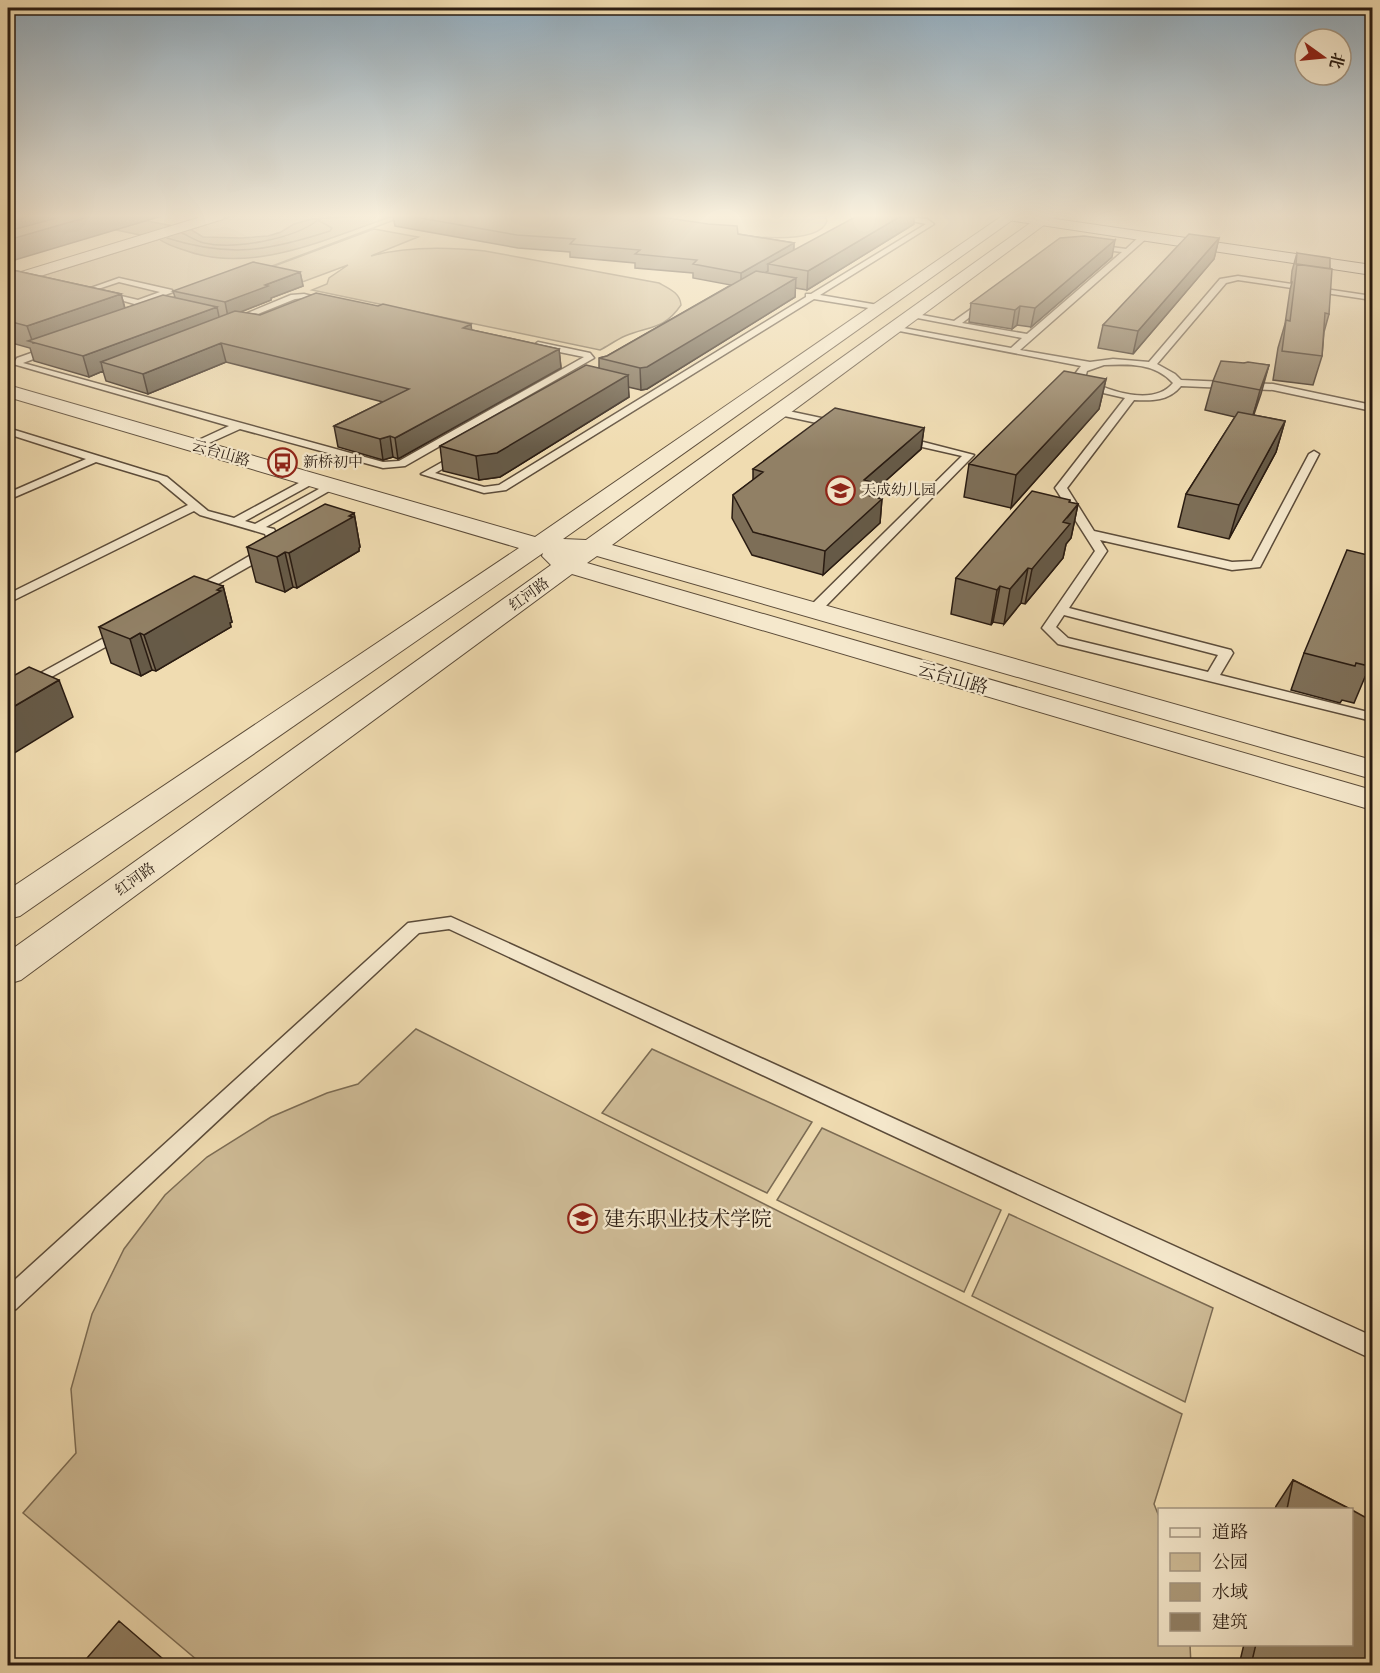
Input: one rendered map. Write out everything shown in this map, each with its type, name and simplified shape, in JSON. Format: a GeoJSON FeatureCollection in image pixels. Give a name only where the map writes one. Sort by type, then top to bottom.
{"type":"FeatureCollection","features":[{"type":"Feature","properties":{"kind":"street","name":"红河路"},"geometry":{"type":"LineString","coordinates":[[8,907],[538,546],[898,294]]}},
{"type":"Feature","properties":{"kind":"street","name":"红河路"},"geometry":{"type":"LineString","coordinates":[[8,971],[941,294]]}},
{"type":"Feature","properties":{"kind":"street","name":"云台山路"},"geometry":{"type":"LineString","coordinates":[[8,391],[538,546],[593,547],[1372,770]]}},
{"type":"Feature","properties":{"kind":"street","name":"云台山路"},"geometry":{"type":"LineString","coordinates":[[538,546],[568,565],[1372,800]]}},
{"type":"Feature","properties":{"kind":"lane"},"geometry":{"type":"LineString","coordinates":[[104,294],[138,303],[163,294]]}},
{"type":"Feature","properties":{"kind":"lane"},"geometry":{"type":"LineString","coordinates":[[466,451],[426,474],[484,490],[502,488],[803,294]]}},
{"type":"Feature","properties":{"kind":"lane"},"geometry":{"type":"LineString","coordinates":[[818,294],[883,305]]}},
{"type":"Feature","properties":{"kind":"lane"},"geometry":{"type":"LineString","coordinates":[[839,294],[883,305]]}},
{"type":"Feature","properties":{"kind":"lane"},"geometry":{"type":"LineString","coordinates":[[1013,351],[1078,294]]}},
{"type":"Feature","properties":{"kind":"lane"},"geometry":{"type":"LineString","coordinates":[[1151,366],[1211,294]]}},
{"type":"Feature","properties":{"kind":"lane"},"geometry":{"type":"LineString","coordinates":[[1346,294],[1372,298]]}},
{"type":"Feature","properties":{"kind":"lane"},"geometry":{"type":"LineString","coordinates":[[232,325],[294,297],[304,296],[342,304]]}},
{"type":"Feature","properties":{"kind":"lane"},"geometry":{"type":"LineString","coordinates":[[955,324],[993,296]]}},
{"type":"Feature","properties":{"kind":"lane"},"geometry":{"type":"LineString","coordinates":[[310,309],[330,301]]}},
{"type":"Feature","properties":{"kind":"lane"},"geometry":{"type":"LineString","coordinates":[[219,320],[232,325],[249,327]]}},
{"type":"Feature","properties":{"kind":"lane"},"geometry":{"type":"LineString","coordinates":[[896,327],[955,324],[1029,337]]}},
{"type":"Feature","properties":{"kind":"lane"},"geometry":{"type":"LineString","coordinates":[[896,327],[1090,365],[1120,362],[1151,366],[1165,371],[1178,383]]}},
{"type":"Feature","properties":{"kind":"lane"},"geometry":{"type":"LineString","coordinates":[[896,327],[1081,372]]}},
{"type":"Feature","properties":{"kind":"lane"},"geometry":{"type":"LineString","coordinates":[[62,345],[20,360],[18,364],[383,465],[401,464],[589,358],[586,355],[528,343]]}},
{"type":"Feature","properties":{"kind":"lane"},"geometry":{"type":"LineString","coordinates":[[1081,372],[1090,365]]}},
{"type":"Feature","properties":{"kind":"lane"},"geometry":{"type":"LineString","coordinates":[[1081,372],[1081,379],[1087,385],[1112,394],[1158,396],[1169,393],[1176,388],[1178,383]]}},
{"type":"Feature","properties":{"kind":"lane"},"geometry":{"type":"LineString","coordinates":[[87,383],[108,375]]}},
{"type":"Feature","properties":{"kind":"lane"},"geometry":{"type":"LineString","coordinates":[[1178,383],[1273,387],[1372,408]]}},
{"type":"Feature","properties":{"kind":"lane"},"geometry":{"type":"LineString","coordinates":[[1132,396],[1061,488],[1101,551],[1049,628],[1063,641],[1372,717]]}},
{"type":"Feature","properties":{"kind":"lane"},"geometry":{"type":"LineString","coordinates":[[780,412],[847,427]]}},
{"type":"Feature","properties":{"kind":"lane"},"geometry":{"type":"LineString","coordinates":[[194,446],[239,425]]}},
{"type":"Feature","properties":{"kind":"lane"},"geometry":{"type":"LineString","coordinates":[[8,431],[163,479],[204,513],[270,532],[274,541],[267,551],[184,598]]}},
{"type":"Feature","properties":{"kind":"lane"},"geometry":{"type":"LineString","coordinates":[[814,610],[969,455],[891,437]]}},
{"type":"Feature","properties":{"kind":"lane"},"geometry":{"type":"LineString","coordinates":[[1090,534],[1232,566],[1256,564],[1314,454]]}},
{"type":"Feature","properties":{"kind":"lane"},"geometry":{"type":"LineString","coordinates":[[8,497],[96,458]]}},
{"type":"Feature","properties":{"kind":"lane"},"geometry":{"type":"LineString","coordinates":[[235,522],[322,483]]}},
{"type":"Feature","properties":{"kind":"lane"},"geometry":{"type":"LineString","coordinates":[[256,528],[322,483]]}},
{"type":"Feature","properties":{"kind":"lane"},"geometry":{"type":"LineString","coordinates":[[8,599],[195,506]]}},
{"type":"Feature","properties":{"kind":"lane"},"geometry":{"type":"LineString","coordinates":[[1061,610],[1226,653],[1212,678]]}},
{"type":"Feature","properties":{"kind":"lane"},"geometry":{"type":"LineString","coordinates":[[8,697],[132,627]]}},
{"type":"Feature","properties":{"kind":"lane"},"geometry":{"type":"LineString","coordinates":[[8,1301],[414,927],[451,923],[1372,1348]]}},
{"type":"Feature","properties":{"kind":"green space"},"geometry":{"type":"Polygon","coordinates":[[[95,294],[198,294],[158,309],[95,294]]]}},
{"type":"Feature","properties":{"kind":"green space"},"geometry":{"type":"Polygon","coordinates":[[[332,294],[676,294],[681,305],[668,319],[656,326],[625,336],[600,350],[332,294]]]}},
{"type":"Feature","properties":{"kind":"green space","name":"建东职业技术学院"},"geometry":{"type":"Polygon","coordinates":[[[416,1029],[1182,1414],[1154,1504],[1158,1514],[1158,1646],[1190,1646],[1191,1665],[203,1665],[23,1513],[76,1453],[71,1389],[92,1314],[124,1249],[165,1195],[207,1157],[271,1117],[327,1093],[358,1084],[416,1029]]]}},
{"type":"Feature","properties":{"kind":"green space"},"geometry":{"type":"Polygon","coordinates":[[[652,1049],[812,1122],[767,1193],[602,1113],[652,1049]]]}},
{"type":"Feature","properties":{"kind":"green space"},"geometry":{"type":"Polygon","coordinates":[[[822,1128],[1001,1210],[964,1292],[777,1200],[822,1128]]]}},
{"type":"Feature","properties":{"kind":"green space"},"geometry":{"type":"Polygon","coordinates":[[[1009,1214],[1213,1308],[1185,1402],[972,1296],[1009,1214]]]}},
{"type":"Feature","properties":{"kind":"building"},"geometry":{"type":"Polygon","coordinates":[[[8,294],[121,294],[27,326],[8,321],[8,294]]]}},
{"type":"Feature","properties":{"kind":"building"},"geometry":{"type":"Polygon","coordinates":[[[188,294],[246,294],[225,302],[188,294]]]}},
{"type":"Feature","properties":{"kind":"building"},"geometry":{"type":"Polygon","coordinates":[[[313,294],[321,294],[378,306],[383,304],[471,324],[463,328],[559,349],[395,438],[390,436],[380,439],[334,426],[409,389],[221,343],[143,374],[101,362],[235,311],[260,315],[313,294]]]}},
{"type":"Feature","properties":{"kind":"building"},"geometry":{"type":"Polygon","coordinates":[[[716,294],[769,294],[647,367],[640,368],[599,358],[607,356],[716,294]]]}},
{"type":"Feature","properties":{"kind":"building"},"geometry":{"type":"Polygon","coordinates":[[[983,294],[1051,294],[1035,308],[1020,306],[1015,310],[971,303],[983,294]]]}},
{"type":"Feature","properties":{"kind":"building"},"geometry":{"type":"Polygon","coordinates":[[[1132,294],[1170,294],[1138,331],[1103,325],[1132,294]]]}},
{"type":"Feature","properties":{"kind":"building"},"geometry":{"type":"Polygon","coordinates":[[[1293,294],[1330,294],[1329,314],[1325,313],[1322,356],[1282,351],[1286,320],[1290,321],[1293,294]]]}},
{"type":"Feature","properties":{"kind":"building"},"geometry":{"type":"Polygon","coordinates":[[[163,295],[217,307],[83,356],[28,341],[163,295]]]}},
{"type":"Feature","properties":{"kind":"building"},"geometry":{"type":"Polygon","coordinates":[[[1221,361],[1269,365],[1260,390],[1213,381],[1221,361]]]}},
{"type":"Feature","properties":{"kind":"building"},"geometry":{"type":"Polygon","coordinates":[[[586,365],[628,375],[497,453],[476,456],[440,446],[586,365]]]}},
{"type":"Feature","properties":{"kind":"building"},"geometry":{"type":"Polygon","coordinates":[[[1064,371],[1106,379],[1016,475],[969,464],[1064,371]]]}},
{"type":"Feature","properties":{"kind":"building"},"geometry":{"type":"Polygon","coordinates":[[[835,408],[924,428],[864,480],[883,485],[870,496],[882,499],[825,551],[753,532],[733,495],[763,472],[753,469],[835,408]]]}},
{"type":"Feature","properties":{"kind":"building"},"geometry":{"type":"Polygon","coordinates":[[[1238,412],[1285,421],[1239,505],[1186,494],[1238,412]]]}},
{"type":"Feature","properties":{"kind":"building"},"geometry":{"type":"Polygon","coordinates":[[[1032,491],[1078,504],[1063,522],[1070,524],[1032,569],[1028,568],[1010,589],[1000,586],[997,590],[956,578],[1032,491]]]}},
{"type":"Feature","properties":{"kind":"building"},"geometry":{"type":"Polygon","coordinates":[[[325,504],[354,513],[349,516],[353,517],[289,553],[285,552],[277,557],[247,547],[325,504]]]}},
{"type":"Feature","properties":{"kind":"building"},"geometry":{"type":"Polygon","coordinates":[[[1347,550],[1372,556],[1372,656],[1369,666],[1356,663],[1355,666],[1304,653],[1347,550]]]}},
{"type":"Feature","properties":{"kind":"building"},"geometry":{"type":"Polygon","coordinates":[[[194,576],[223,586],[217,590],[221,591],[144,635],[140,633],[130,639],[99,627],[194,576]]]}},
{"type":"Feature","properties":{"kind":"building"},"geometry":{"type":"Polygon","coordinates":[[[29,667],[59,680],[8,710],[8,679],[29,667]]]}},
{"type":"Feature","properties":{"kind":"building"},"geometry":{"type":"Polygon","coordinates":[[[1293,1480],[1348,1508],[1287,1508],[1293,1480]]]}},
{"type":"Feature","properties":{"kind":"building"},"geometry":{"type":"Polygon","coordinates":[[[1353,1511],[1372,1521],[1372,1665],[1251,1665],[1256,1646],[1353,1646],[1353,1511]]]}},
{"type":"Feature","properties":{"kind":"building"},"geometry":{"type":"Polygon","coordinates":[[[119,1621],[170,1665],[81,1665],[119,1621]]]}},
{"type":"Feature","properties":{"kind":"place","name":"新桥初中"},"geometry":{"type":"Point","coordinates":[282,462]}},
{"type":"Feature","properties":{"kind":"place","name":"天成幼儿园"},"geometry":{"type":"Point","coordinates":[840,490]}},
{"type":"Feature","properties":{"kind":"place","name":"建东职业技术学院"},"geometry":{"type":"Point","coordinates":[583,1219]}}]}
